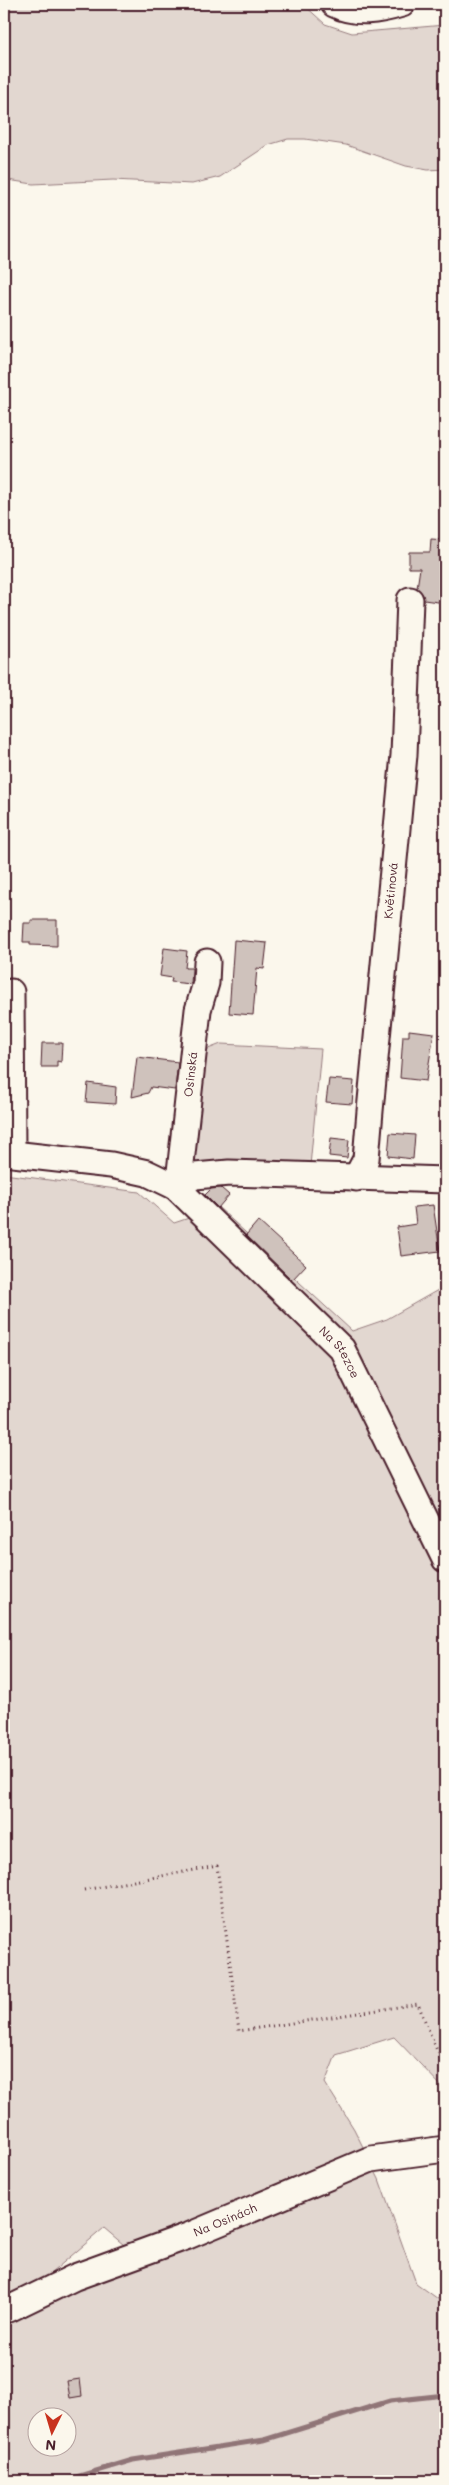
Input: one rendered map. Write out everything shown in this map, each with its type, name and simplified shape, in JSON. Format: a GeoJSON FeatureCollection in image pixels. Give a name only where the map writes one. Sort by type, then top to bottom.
{"type":"FeatureCollection","features":[{"type":"Feature","properties":{"kind":"street"},"geometry":{"type":"LineString","coordinates":[[334,4],[342,8],[364,12],[402,4]]}},
{"type":"Feature","properties":{"kind":"street","name":"Květinová"},"geometry":{"type":"LineString","coordinates":[[356,1178],[366,1160],[404,755],[410,600]]}},
{"type":"Feature","properties":{"kind":"street","name":"Osinská"},"geometry":{"type":"LineString","coordinates":[[176,1187],[180,1172],[198,1010],[206,983],[207,962]]}},
{"type":"Feature","properties":{"kind":"street","name":"Na Stezce"},"geometry":{"type":"LineString","coordinates":[[12,992],[8,1153],[111,1164],[147,1173],[176,1187],[342,1349],[445,1559]]}},
{"type":"Feature","properties":{"kind":"street"},"geometry":{"type":"LineString","coordinates":[[176,1187],[195,1176],[208,1174],[445,1180]]}},
{"type":"Feature","properties":{"kind":"street","name":"Na Osinách"},"geometry":{"type":"LineString","coordinates":[[9,2309],[75,2277],[188,2236],[371,2159],[445,2149]]}},
{"type":"Feature","properties":{"kind":"path"},"geometry":{"type":"LineString","coordinates":[[84,1890],[218,1866],[239,2031],[418,2004],[445,2070]]}},
{"type":"Feature","properties":{"kind":"shaded area"},"geometry":{"type":"Polygon","coordinates":[[[4,4],[303,4],[325,24],[352,33],[445,25],[445,169],[428,170],[406,166],[346,145],[305,139],[288,139],[268,145],[220,177],[192,184],[113,180],[33,184],[8,180],[4,177],[4,4]]]}},
{"type":"Feature","properties":{"kind":"shaded area"},"geometry":{"type":"Polygon","coordinates":[[[221,1044],[321,1049],[310,1166],[194,1167],[191,1162],[203,1051],[221,1044]]]}},
{"type":"Feature","properties":{"kind":"shaded area"},"geometry":{"type":"Polygon","coordinates":[[[4,1174],[139,1192],[174,1223],[219,1208],[352,1331],[387,1319],[445,1286],[445,2090],[394,2037],[336,2055],[325,2083],[354,2129],[379,2179],[416,2283],[445,2304],[445,2481],[4,2481],[4,1174]],[[104,2228],[10,2308],[144,2262],[104,2228]]]}},
{"type":"Feature","properties":{"kind":"building"},"geometry":{"type":"Polygon","coordinates":[[[431,539],[445,540],[445,603],[424,600],[422,593],[417,588],[420,568],[409,568],[409,552],[430,552],[431,539]]]}},
{"type":"Feature","properties":{"kind":"building"},"geometry":{"type":"Polygon","coordinates":[[[31,920],[57,920],[57,946],[30,945],[30,942],[23,942],[24,923],[31,923],[31,920]]]}},
{"type":"Feature","properties":{"kind":"building"},"geometry":{"type":"Polygon","coordinates":[[[234,940],[267,943],[264,969],[257,968],[253,1015],[229,1013],[234,940]]]}},
{"type":"Feature","properties":{"kind":"building"},"geometry":{"type":"Polygon","coordinates":[[[164,948],[187,951],[185,968],[192,968],[191,984],[171,982],[172,978],[160,976],[164,948]]]}},
{"type":"Feature","properties":{"kind":"building"},"geometry":{"type":"Polygon","coordinates":[[[409,1030],[434,1033],[426,1081],[400,1078],[403,1036],[409,1036],[409,1030]]]}},
{"type":"Feature","properties":{"kind":"building"},"geometry":{"type":"Polygon","coordinates":[[[42,1043],[62,1043],[61,1062],[57,1061],[57,1067],[41,1067],[42,1043]]]}},
{"type":"Feature","properties":{"kind":"building"},"geometry":{"type":"Polygon","coordinates":[[[137,1057],[178,1062],[175,1090],[151,1087],[148,1093],[132,1097],[137,1057]]]}},
{"type":"Feature","properties":{"kind":"building"},"geometry":{"type":"Polygon","coordinates":[[[329,1079],[354,1081],[352,1104],[326,1102],[329,1079]]]}},
{"type":"Feature","properties":{"kind":"building"},"geometry":{"type":"Polygon","coordinates":[[[88,1083],[116,1087],[115,1104],[86,1102],[88,1083]]]}},
{"type":"Feature","properties":{"kind":"building"},"geometry":{"type":"Polygon","coordinates":[[[390,1133],[415,1135],[413,1159],[388,1156],[390,1133]]]}},
{"type":"Feature","properties":{"kind":"building"},"geometry":{"type":"Polygon","coordinates":[[[331,1138],[349,1140],[347,1158],[329,1156],[331,1138]]]}},
{"type":"Feature","properties":{"kind":"building"},"geometry":{"type":"Polygon","coordinates":[[[221,1188],[229,1195],[218,1208],[205,1195],[211,1189],[221,1188]]]}},
{"type":"Feature","properties":{"kind":"building"},"geometry":{"type":"Polygon","coordinates":[[[433,1205],[440,1251],[401,1256],[397,1227],[416,1224],[414,1207],[433,1205]]]}},
{"type":"Feature","properties":{"kind":"building"},"geometry":{"type":"Polygon","coordinates":[[[258,1221],[306,1265],[292,1280],[246,1235],[258,1221]]]}},
{"type":"Feature","properties":{"kind":"building"},"geometry":{"type":"Polygon","coordinates":[[[80,2379],[82,2396],[70,2398],[67,2381],[80,2379]]]}},
{"type":"Feature","properties":{"kind":"waterway"},"geometry":{"type":"LineString","coordinates":[[63,2481],[133,2460],[264,2440],[390,2401],[445,2395]]}}]}
